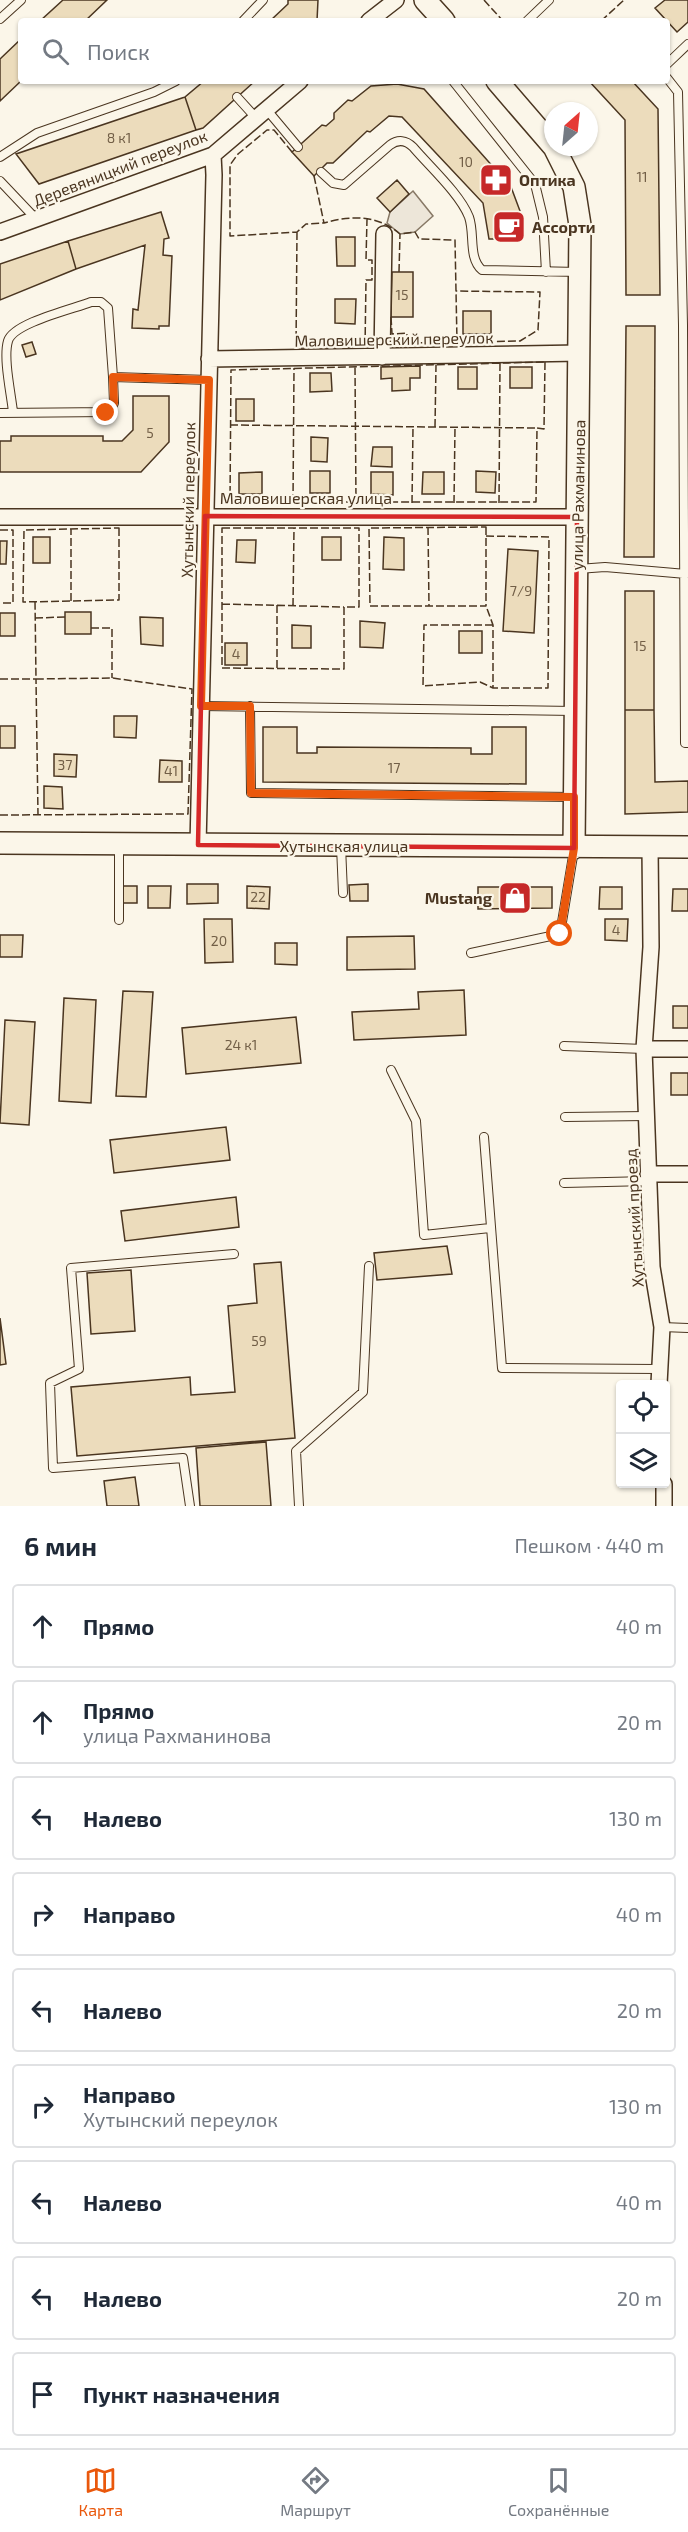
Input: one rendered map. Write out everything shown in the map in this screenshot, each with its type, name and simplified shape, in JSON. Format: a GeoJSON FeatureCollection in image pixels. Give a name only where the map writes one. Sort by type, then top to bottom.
{"type":"FeatureCollection","features":[{"type":"Feature","properties":{"kind":"street"},"geometry":{"type":"LineString","coordinates":[[373,18],[396,0]]}},
{"type":"Feature","properties":{"kind":"street"},"geometry":{"type":"LineString","coordinates":[[425,0],[441,18]]}},
{"type":"Feature","properties":{"kind":"street","name":"Деревяницкий переулок"},"geometry":{"type":"LineString","coordinates":[[0,231],[213,155],[297,84]]}},
{"type":"Feature","properties":{"kind":"street","name":"улица Рахманинова"},"geometry":{"type":"LineString","coordinates":[[500,84],[544,136]]}},
{"type":"Feature","properties":{"kind":"street","name":"Хутынский переулок"},"geometry":{"type":"LineString","coordinates":[[198,845],[213,155]]}},
{"type":"Feature","properties":{"kind":"street","name":"улица Рахманинова"},"geometry":{"type":"LineString","coordinates":[[559,156],[568,171],[578,199],[581,272],[574,848]]}},
{"type":"Feature","properties":{"kind":"street"},"geometry":{"type":"LineString","coordinates":[[382,357],[384,234]]}},
{"type":"Feature","properties":{"kind":"street","name":"Маловишерский переулок"},"geometry":{"type":"LineString","coordinates":[[209,359],[580,353]]}},
{"type":"Feature","properties":{"kind":"street","name":"Маловишерская улица"},"geometry":{"type":"LineString","coordinates":[[0,517],[577,517]]}},
{"type":"Feature","properties":{"kind":"street","name":"Хутынская улица"},"geometry":{"type":"LineString","coordinates":[[0,843],[688,847]]}},
{"type":"Feature","properties":{"kind":"street","name":"Хутынский проезд"},"geometry":{"type":"LineString","coordinates":[[650,846],[651,947],[644,1049],[652,1267],[662,1327],[659,1380]]}},
{"type":"Feature","properties":{"kind":"street"},"geometry":{"type":"LineString","coordinates":[[644,1049],[688,1049]]}},
{"type":"Feature","properties":{"kind":"street"},"geometry":{"type":"LineString","coordinates":[[649,1178],[688,1174]]}},
{"type":"Feature","properties":{"kind":"street"},"geometry":{"type":"LineString","coordinates":[[664,1488],[664,1506]]}},
{"type":"Feature","properties":{"kind":"lane"},"geometry":{"type":"LineString","coordinates":[[0,19],[21,0]]}},
{"type":"Feature","properties":{"kind":"lane"},"geometry":{"type":"LineString","coordinates":[[246,18],[263,0]]}},
{"type":"Feature","properties":{"kind":"lane"},"geometry":{"type":"LineString","coordinates":[[529,18],[549,0]]}},
{"type":"Feature","properties":{"kind":"lane"},"geometry":{"type":"LineString","coordinates":[[670,60],[688,44]]}},
{"type":"Feature","properties":{"kind":"lane"},"geometry":{"type":"LineString","coordinates":[[670,82],[678,92],[686,325],[685,743],[688,743]]}},
{"type":"Feature","properties":{"kind":"lane"},"geometry":{"type":"LineString","coordinates":[[0,157],[37,133],[154,92],[170,84]]}},
{"type":"Feature","properties":{"kind":"lane"},"geometry":{"type":"LineString","coordinates":[[455,84],[536,184],[543,217],[546,272]]}},
{"type":"Feature","properties":{"kind":"lane"},"geometry":{"type":"LineString","coordinates":[[237,97],[262,115],[298,147]]}},
{"type":"Feature","properties":{"kind":"lane"},"geometry":{"type":"LineString","coordinates":[[321,172],[333,183],[344,185],[393,143],[405,142],[413,147],[466,211],[472,228],[474,260],[478,267],[486,272],[581,272]]}},
{"type":"Feature","properties":{"kind":"lane"},"geometry":{"type":"LineString","coordinates":[[0,181],[36,219]]}},
{"type":"Feature","properties":{"kind":"lane"},"geometry":{"type":"LineString","coordinates":[[0,413],[109,412],[114,403],[108,308],[101,302],[91,302],[19,328],[9,337],[6,349],[13,412]]}},
{"type":"Feature","properties":{"kind":"lane"},"geometry":{"type":"LineString","coordinates":[[113,377],[209,380]]}},
{"type":"Feature","properties":{"kind":"lane"},"geometry":{"type":"LineString","coordinates":[[577,569],[605,567],[686,574]]}},
{"type":"Feature","properties":{"kind":"lane"},"geometry":{"type":"LineString","coordinates":[[201,706],[575,711]]}},
{"type":"Feature","properties":{"kind":"lane"},"geometry":{"type":"LineString","coordinates":[[250,706],[251,793],[574,797]]}},
{"type":"Feature","properties":{"kind":"lane"},"geometry":{"type":"LineString","coordinates":[[119,844],[119,920]]}},
{"type":"Feature","properties":{"kind":"lane"},"geometry":{"type":"LineString","coordinates":[[341,846],[343,893]]}},
{"type":"Feature","properties":{"kind":"lane"},"geometry":{"type":"LineString","coordinates":[[471,953],[560,934],[574,848]]}},
{"type":"Feature","properties":{"kind":"lane"},"geometry":{"type":"LineString","coordinates":[[564,1046],[644,1049]]}},
{"type":"Feature","properties":{"kind":"lane"},"geometry":{"type":"LineString","coordinates":[[391,1070],[416,1121],[424,1235],[490,1228]]}},
{"type":"Feature","properties":{"kind":"lane"},"geometry":{"type":"LineString","coordinates":[[565,1117],[647,1116]]}},
{"type":"Feature","properties":{"kind":"lane"},"geometry":{"type":"LineString","coordinates":[[484,1137],[502,1368],[658,1369]]}},
{"type":"Feature","properties":{"kind":"lane"},"geometry":{"type":"LineString","coordinates":[[564,1183],[649,1178]]}},
{"type":"Feature","properties":{"kind":"lane"},"geometry":{"type":"LineString","coordinates":[[190,1506],[183,1458],[53,1468],[50,1383],[79,1369],[71,1268],[234,1254]]}},
{"type":"Feature","properties":{"kind":"lane"},"geometry":{"type":"LineString","coordinates":[[299,1506],[296,1451],[363,1392],[369,1266]]}},
{"type":"Feature","properties":{"kind":"lane"},"geometry":{"type":"LineString","coordinates":[[662,1327],[688,1328]]}},
{"type":"Feature","properties":{"kind":"highlighted area"},"geometry":{"type":"Polygon","coordinates":[[[205,516],[577,517],[574,848],[198,845],[205,516]]]}},
{"type":"Feature","properties":{"kind":"shaded area"},"geometry":{"type":"Polygon","coordinates":[[[413,191],[433,216],[415,232],[400,234],[387,223],[390,212],[413,191]]]}},
{"type":"Feature","properties":{"kind":"building"},"geometry":{"type":"Polygon","coordinates":[[[63,0],[107,0],[88,18],[43,18],[63,0]]]}},
{"type":"Feature","properties":{"kind":"building"},"geometry":{"type":"Polygon","coordinates":[[[288,0],[318,0],[317,18],[273,18],[288,4],[288,0]]]}},
{"type":"Feature","properties":{"kind":"building"},"geometry":{"type":"Polygon","coordinates":[[[665,0],[688,0],[688,22],[677,32],[670,24],[670,18],[664,18],[655,8],[665,0]]]}},
{"type":"Feature","properties":{"kind":"building"},"geometry":{"type":"Polygon","coordinates":[[[18,42],[18,84],[0,101],[0,59],[18,42]]]}},
{"type":"Feature","properties":{"kind":"building"},"geometry":{"type":"Polygon","coordinates":[[[200,84],[252,84],[203,128],[196,130],[185,97],[200,84]]]}},
{"type":"Feature","properties":{"kind":"building"},"geometry":{"type":"Polygon","coordinates":[[[397,84],[424,89],[511,187],[520,211],[513,214],[519,239],[489,239],[483,203],[402,117],[389,116],[370,132],[367,131],[333,163],[327,163],[314,176],[292,152],[322,125],[326,126],[334,119],[334,113],[348,100],[352,101],[371,86],[397,84]]]}},
{"type":"Feature","properties":{"kind":"building"},"geometry":{"type":"Polygon","coordinates":[[[592,84],[635,84],[658,109],[660,295],[626,295],[625,120],[592,84]]]}},
{"type":"Feature","properties":{"kind":"building"},"geometry":{"type":"Polygon","coordinates":[[[185,97],[196,130],[39,184],[16,154],[185,97]]]}},
{"type":"Feature","properties":{"kind":"building"},"geometry":{"type":"Polygon","coordinates":[[[397,180],[409,194],[390,212],[377,198],[397,180]]]}},
{"type":"Feature","properties":{"kind":"building"},"geometry":{"type":"Polygon","coordinates":[[[161,212],[169,238],[164,239],[163,255],[172,256],[169,326],[159,326],[159,329],[132,328],[133,309],[138,310],[145,245],[76,269],[68,241],[161,212]]]}},
{"type":"Feature","properties":{"kind":"building"},"geometry":{"type":"Polygon","coordinates":[[[336,237],[355,237],[355,266],[337,266],[336,237]]]}},
{"type":"Feature","properties":{"kind":"building"},"geometry":{"type":"Polygon","coordinates":[[[68,241],[76,269],[0,300],[0,264],[68,241]]]}},
{"type":"Feature","properties":{"kind":"building"},"geometry":{"type":"Polygon","coordinates":[[[392,272],[413,272],[413,317],[391,317],[392,272]]]}},
{"type":"Feature","properties":{"kind":"building"},"geometry":{"type":"Polygon","coordinates":[[[335,299],[356,299],[355,324],[335,323],[335,299]]]}},
{"type":"Feature","properties":{"kind":"building"},"geometry":{"type":"Polygon","coordinates":[[[463,311],[491,311],[491,334],[463,334],[463,311]]]}},
{"type":"Feature","properties":{"kind":"building"},"geometry":{"type":"Polygon","coordinates":[[[626,326],[655,326],[654,557],[624,557],[626,326]]]}},
{"type":"Feature","properties":{"kind":"building"},"geometry":{"type":"Polygon","coordinates":[[[32,342],[36,354],[26,357],[22,345],[32,342]]]}},
{"type":"Feature","properties":{"kind":"building"},"geometry":{"type":"Polygon","coordinates":[[[420,366],[420,378],[410,378],[410,390],[392,391],[392,378],[381,379],[381,367],[420,366]]]}},
{"type":"Feature","properties":{"kind":"building"},"geometry":{"type":"Polygon","coordinates":[[[458,367],[477,367],[477,389],[458,389],[458,367]]]}},
{"type":"Feature","properties":{"kind":"building"},"geometry":{"type":"Polygon","coordinates":[[[510,367],[532,367],[532,388],[510,388],[510,367]]]}},
{"type":"Feature","properties":{"kind":"building"},"geometry":{"type":"Polygon","coordinates":[[[310,373],[331,373],[332,391],[310,392],[310,373]]]}},
{"type":"Feature","properties":{"kind":"building"},"geometry":{"type":"Polygon","coordinates":[[[133,396],[169,396],[169,442],[141,472],[0,472],[0,441],[11,441],[11,436],[103,436],[103,441],[122,441],[133,430],[133,396]]]}},
{"type":"Feature","properties":{"kind":"building"},"geometry":{"type":"Polygon","coordinates":[[[236,399],[254,399],[254,421],[236,421],[236,399]]]}},
{"type":"Feature","properties":{"kind":"building"},"geometry":{"type":"Polygon","coordinates":[[[311,437],[328,438],[327,462],[311,461],[311,437]]]}},
{"type":"Feature","properties":{"kind":"building"},"geometry":{"type":"Polygon","coordinates":[[[373,447],[392,447],[392,467],[371,466],[373,447]]]}},
{"type":"Feature","properties":{"kind":"building"},"geometry":{"type":"Polygon","coordinates":[[[310,471],[330,471],[330,493],[310,493],[310,471]]]}},
{"type":"Feature","properties":{"kind":"building"},"geometry":{"type":"Polygon","coordinates":[[[476,471],[496,472],[495,493],[476,492],[476,471]]]}},
{"type":"Feature","properties":{"kind":"building"},"geometry":{"type":"Polygon","coordinates":[[[262,472],[262,494],[239,494],[239,473],[262,472]]]}},
{"type":"Feature","properties":{"kind":"building"},"geometry":{"type":"Polygon","coordinates":[[[371,472],[393,472],[393,495],[371,494],[371,472]]]}},
{"type":"Feature","properties":{"kind":"building"},"geometry":{"type":"Polygon","coordinates":[[[423,472],[444,472],[444,494],[422,494],[423,472]]]}},
{"type":"Feature","properties":{"kind":"building"},"geometry":{"type":"Polygon","coordinates":[[[33,537],[50,537],[50,563],[33,563],[33,537]]]}},
{"type":"Feature","properties":{"kind":"building"},"geometry":{"type":"Polygon","coordinates":[[[322,537],[341,537],[341,560],[322,560],[322,537]]]}},
{"type":"Feature","properties":{"kind":"building"},"geometry":{"type":"Polygon","coordinates":[[[384,537],[404,538],[404,570],[383,569],[384,537]]]}},
{"type":"Feature","properties":{"kind":"building"},"geometry":{"type":"Polygon","coordinates":[[[237,540],[256,540],[255,563],[236,562],[237,540]]]}},
{"type":"Feature","properties":{"kind":"building"},"geometry":{"type":"Polygon","coordinates":[[[0,541],[7,541],[6,564],[0,564],[0,541]]]}},
{"type":"Feature","properties":{"kind":"building"},"geometry":{"type":"Polygon","coordinates":[[[508,549],[538,551],[534,633],[503,631],[508,549]]]}},
{"type":"Feature","properties":{"kind":"building"},"geometry":{"type":"Polygon","coordinates":[[[625,591],[654,591],[654,710],[625,710],[625,591]]]}},
{"type":"Feature","properties":{"kind":"building"},"geometry":{"type":"Polygon","coordinates":[[[65,612],[91,612],[91,634],[65,634],[65,612]]]}},
{"type":"Feature","properties":{"kind":"building"},"geometry":{"type":"Polygon","coordinates":[[[0,613],[15,613],[15,636],[0,636],[0,613]]]}},
{"type":"Feature","properties":{"kind":"building"},"geometry":{"type":"Polygon","coordinates":[[[140,617],[163,618],[163,646],[141,644],[140,617]]]}},
{"type":"Feature","properties":{"kind":"building"},"geometry":{"type":"Polygon","coordinates":[[[360,621],[385,623],[383,648],[360,647],[360,621]]]}},
{"type":"Feature","properties":{"kind":"building"},"geometry":{"type":"Polygon","coordinates":[[[292,625],[311,626],[311,648],[292,648],[292,625]]]}},
{"type":"Feature","properties":{"kind":"building"},"geometry":{"type":"Polygon","coordinates":[[[459,631],[482,631],[482,653],[459,653],[459,631]]]}},
{"type":"Feature","properties":{"kind":"building"},"geometry":{"type":"Polygon","coordinates":[[[225,643],[247,643],[247,665],[225,665],[225,643]]]}},
{"type":"Feature","properties":{"kind":"building"},"geometry":{"type":"Polygon","coordinates":[[[625,710],[654,710],[655,782],[688,781],[688,812],[625,814],[625,710]]]}},
{"type":"Feature","properties":{"kind":"building"},"geometry":{"type":"Polygon","coordinates":[[[114,716],[137,716],[136,738],[114,737],[114,716]]]}},
{"type":"Feature","properties":{"kind":"building"},"geometry":{"type":"Polygon","coordinates":[[[0,726],[15,726],[15,748],[0,748],[0,726]]]}},
{"type":"Feature","properties":{"kind":"building"},"geometry":{"type":"Polygon","coordinates":[[[263,727],[297,727],[297,753],[317,753],[317,747],[471,748],[471,754],[492,754],[492,727],[526,727],[526,784],[263,782],[263,727]]]}},
{"type":"Feature","properties":{"kind":"building"},"geometry":{"type":"Polygon","coordinates":[[[54,754],[77,755],[76,777],[54,776],[54,754]]]}},
{"type":"Feature","properties":{"kind":"building"},"geometry":{"type":"Polygon","coordinates":[[[160,760],[182,761],[182,782],[159,782],[160,760]]]}},
{"type":"Feature","properties":{"kind":"building"},"geometry":{"type":"Polygon","coordinates":[[[44,786],[62,787],[63,809],[44,808],[44,786]]]}},
{"type":"Feature","properties":{"kind":"building"},"geometry":{"type":"Polygon","coordinates":[[[187,884],[218,884],[218,903],[187,904],[187,884]]]}},
{"type":"Feature","properties":{"kind":"building"},"geometry":{"type":"Polygon","coordinates":[[[368,884],[368,901],[350,901],[349,885],[368,884]]]}},
{"type":"Feature","properties":{"kind":"building"},"geometry":{"type":"Polygon","coordinates":[[[123,886],[137,886],[137,903],[123,903],[123,886]]]}},
{"type":"Feature","properties":{"kind":"building"},"geometry":{"type":"Polygon","coordinates":[[[148,886],[171,886],[170,908],[148,908],[148,886]]]}},
{"type":"Feature","properties":{"kind":"building"},"geometry":{"type":"Polygon","coordinates":[[[247,886],[270,887],[269,909],[247,908],[247,886]]]}},
{"type":"Feature","properties":{"kind":"building","name":"Mustang"},"geometry":{"type":"Polygon","coordinates":[[[478,887],[552,887],[552,908],[478,909],[478,887]]]}},
{"type":"Feature","properties":{"kind":"building"},"geometry":{"type":"Polygon","coordinates":[[[600,887],[622,887],[622,909],[599,909],[600,887]]]}},
{"type":"Feature","properties":{"kind":"building"},"geometry":{"type":"Polygon","coordinates":[[[673,889],[688,889],[688,911],[672,911],[673,889]]]}},
{"type":"Feature","properties":{"kind":"building"},"geometry":{"type":"Polygon","coordinates":[[[204,919],[232,919],[233,962],[205,963],[204,919]]]}},
{"type":"Feature","properties":{"kind":"building"},"geometry":{"type":"Polygon","coordinates":[[[605,919],[628,919],[627,941],[605,940],[605,919]]]}},
{"type":"Feature","properties":{"kind":"building"},"geometry":{"type":"Polygon","coordinates":[[[0,935],[23,935],[22,957],[0,957],[0,935]]]}},
{"type":"Feature","properties":{"kind":"building"},"geometry":{"type":"Polygon","coordinates":[[[414,936],[415,969],[347,970],[347,937],[414,936]]]}},
{"type":"Feature","properties":{"kind":"building"},"geometry":{"type":"Polygon","coordinates":[[[275,943],[297,943],[297,965],[275,964],[275,943]]]}},
{"type":"Feature","properties":{"kind":"building"},"geometry":{"type":"Polygon","coordinates":[[[464,990],[466,1035],[354,1040],[352,1012],[419,1009],[418,992],[464,990]]]}},
{"type":"Feature","properties":{"kind":"building"},"geometry":{"type":"Polygon","coordinates":[[[123,991],[153,992],[146,1097],[116,1096],[123,991]]]}},
{"type":"Feature","properties":{"kind":"building"},"geometry":{"type":"Polygon","coordinates":[[[64,998],[96,1000],[91,1103],[59,1101],[64,998]]]}},
{"type":"Feature","properties":{"kind":"building"},"geometry":{"type":"Polygon","coordinates":[[[673,1006],[688,1006],[688,1028],[673,1028],[673,1006]]]}},
{"type":"Feature","properties":{"kind":"building"},"geometry":{"type":"Polygon","coordinates":[[[296,1017],[301,1063],[186,1074],[182,1028],[296,1017]]]}},
{"type":"Feature","properties":{"kind":"building"},"geometry":{"type":"Polygon","coordinates":[[[5,1020],[35,1022],[29,1125],[0,1123],[5,1020]]]}},
{"type":"Feature","properties":{"kind":"building"},"geometry":{"type":"Polygon","coordinates":[[[671,1073],[688,1073],[688,1095],[671,1095],[671,1073]]]}},
{"type":"Feature","properties":{"kind":"building"},"geometry":{"type":"Polygon","coordinates":[[[226,1127],[230,1160],[114,1173],[110,1140],[226,1127]]]}},
{"type":"Feature","properties":{"kind":"building"},"geometry":{"type":"Polygon","coordinates":[[[236,1197],[239,1227],[125,1241],[121,1211],[236,1197]]]}},
{"type":"Feature","properties":{"kind":"building"},"geometry":{"type":"Polygon","coordinates":[[[447,1246],[452,1274],[377,1280],[374,1253],[447,1246]]]}},
{"type":"Feature","properties":{"kind":"building"},"geometry":{"type":"Polygon","coordinates":[[[281,1262],[295,1438],[77,1456],[71,1387],[190,1377],[191,1395],[235,1392],[228,1306],[257,1303],[254,1264],[281,1262]]]}},
{"type":"Feature","properties":{"kind":"building"},"geometry":{"type":"Polygon","coordinates":[[[131,1270],[135,1331],[91,1334],[87,1273],[131,1270]]]}},
{"type":"Feature","properties":{"kind":"building"},"geometry":{"type":"Polygon","coordinates":[[[0,1318],[6,1364],[0,1365],[0,1318]]]}},
{"type":"Feature","properties":{"kind":"building"},"geometry":{"type":"Polygon","coordinates":[[[266,1442],[271,1506],[200,1506],[196,1448],[266,1442]]]}},
{"type":"Feature","properties":{"kind":"building"},"geometry":{"type":"Polygon","coordinates":[[[135,1477],[139,1506],[107,1506],[104,1481],[135,1477]]]}},
{"type":"Feature","properties":{"kind":"fence"},"geometry":{"type":"LineString","coordinates":[[484,0],[500,18]]}},
{"type":"Feature","properties":{"kind":"fence"},"geometry":{"type":"LineString","coordinates":[[604,18],[624,0]]}},
{"type":"Feature","properties":{"kind":"fence"},"geometry":{"type":"LineString","coordinates":[[292,152],[274,130],[267,130],[238,154],[230,165],[230,236],[297,232],[306,224],[324,223]]}},
{"type":"Feature","properties":{"kind":"fence"},"geometry":{"type":"LineString","coordinates":[[314,176],[324,223],[364,218],[383,223],[400,234],[415,232],[419,239],[455,240],[457,342]]}},
{"type":"Feature","properties":{"kind":"fence"},"geometry":{"type":"LineString","coordinates":[[297,232],[296,348],[365,348],[366,280],[372,280],[372,260],[366,260],[367,219]]}},
{"type":"Feature","properties":{"kind":"fence"},"geometry":{"type":"LineString","coordinates":[[399,272],[400,234]]}},
{"type":"Feature","properties":{"kind":"fence"},"geometry":{"type":"LineString","coordinates":[[391,317],[392,334],[407,333],[407,343],[520,341],[538,330],[540,292],[456,291]]}},
{"type":"Feature","properties":{"kind":"fence"},"geometry":{"type":"LineString","coordinates":[[545,362],[544,429],[537,428],[536,502],[230,502],[231,370],[545,362]]}},
{"type":"Feature","properties":{"kind":"fence"},"geometry":{"type":"LineString","coordinates":[[499,503],[500,363]]}},
{"type":"Feature","properties":{"kind":"fence"},"geometry":{"type":"LineString","coordinates":[[435,427],[436,365]]}},
{"type":"Feature","properties":{"kind":"fence"},"geometry":{"type":"LineString","coordinates":[[355,367],[356,502]]}},
{"type":"Feature","properties":{"kind":"fence"},"geometry":{"type":"LineString","coordinates":[[293,502],[294,368]]}},
{"type":"Feature","properties":{"kind":"fence"},"geometry":{"type":"LineString","coordinates":[[230,425],[537,428]]}},
{"type":"Feature","properties":{"kind":"fence"},"geometry":{"type":"LineString","coordinates":[[412,503],[413,427]]}},
{"type":"Feature","properties":{"kind":"fence"},"geometry":{"type":"LineString","coordinates":[[454,503],[455,427]]}},
{"type":"Feature","properties":{"kind":"fence"},"geometry":{"type":"LineString","coordinates":[[428,527],[429,606]]}},
{"type":"Feature","properties":{"kind":"fence"},"geometry":{"type":"LineString","coordinates":[[486,527],[486,606],[370,606],[369,528],[486,527]]}},
{"type":"Feature","properties":{"kind":"fence"},"geometry":{"type":"LineString","coordinates":[[119,528],[119,600],[23,602],[24,530],[119,528]]}},
{"type":"Feature","properties":{"kind":"fence"},"geometry":{"type":"LineString","coordinates":[[222,528],[359,528],[359,607],[344,607],[344,669],[222,668],[222,528]]}},
{"type":"Feature","properties":{"kind":"fence"},"geometry":{"type":"LineString","coordinates":[[293,606],[294,528]]}},
{"type":"Feature","properties":{"kind":"fence"},"geometry":{"type":"LineString","coordinates":[[71,529],[71,601]]}},
{"type":"Feature","properties":{"kind":"fence"},"geometry":{"type":"LineString","coordinates":[[0,530],[13,530],[13,603],[0,603]]}},
{"type":"Feature","properties":{"kind":"fence"},"geometry":{"type":"LineString","coordinates":[[486,536],[549,537],[548,688],[493,688],[493,625],[486,606]]}},
{"type":"Feature","properties":{"kind":"fence"},"geometry":{"type":"LineString","coordinates":[[0,815],[188,814],[192,689],[112,678],[36,679],[35,601]]}},
{"type":"Feature","properties":{"kind":"fence"},"geometry":{"type":"LineString","coordinates":[[222,604],[344,607]]}},
{"type":"Feature","properties":{"kind":"fence"},"geometry":{"type":"LineString","coordinates":[[277,605],[277,668]]}},
{"type":"Feature","properties":{"kind":"fence"},"geometry":{"type":"LineString","coordinates":[[35,618],[65,617]]}},
{"type":"Feature","properties":{"kind":"fence"},"geometry":{"type":"LineString","coordinates":[[493,625],[424,625],[423,686],[480,682],[493,688]]}},
{"type":"Feature","properties":{"kind":"fence"},"geometry":{"type":"LineString","coordinates":[[91,628],[112,628],[112,678]]}},
{"type":"Feature","properties":{"kind":"fence"},"geometry":{"type":"LineString","coordinates":[[0,679],[36,679],[38,815]]}},
{"type":"Feature","properties":{"kind":"place","name":"Оптика"},"geometry":{"type":"Point","coordinates":[496,180]}},
{"type":"Feature","properties":{"kind":"place","name":"Ассорти"},"geometry":{"type":"Point","coordinates":[509,227]}},
{"type":"Feature","properties":{"kind":"place","name":"Mustang"},"geometry":{"type":"Point","coordinates":[515,898]}},
{"type":"Feature","properties":{"kind":"route"},"geometry":{"type":"LineString","coordinates":[[106,413],[111,410],[114,403],[113,377],[209,380],[201,706],[250,706],[251,793],[574,797],[574,848],[560,934]]}}]}
